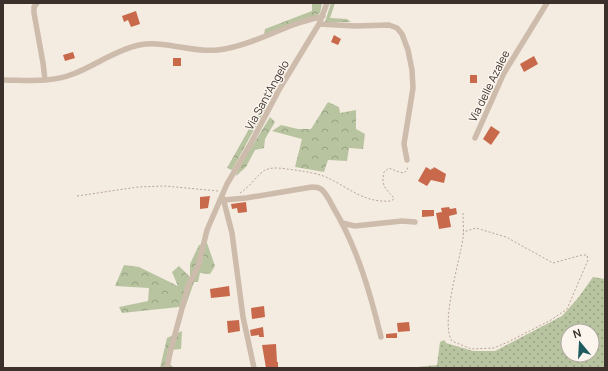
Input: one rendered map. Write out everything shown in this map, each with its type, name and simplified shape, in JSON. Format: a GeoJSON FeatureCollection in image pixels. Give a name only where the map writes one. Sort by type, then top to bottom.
{"type":"FeatureCollection","features":[{"type":"Feature","properties":{"kind":"street"},"geometry":{"type":"LineString","coordinates":[[36,3],[34,13],[45,80]]}},
{"type":"Feature","properties":{"kind":"street","name":"Via Sant'Angelo"},"geometry":{"type":"LineString","coordinates":[[167,368],[188,286],[198,266],[207,230],[223,196],[280,88],[319,24],[327,3]]}},
{"type":"Feature","properties":{"kind":"street","name":"Via delle Azalee"},"geometry":{"type":"LineString","coordinates":[[475,138],[504,73],[547,3]]}},
{"type":"Feature","properties":{"kind":"street"},"geometry":{"type":"LineString","coordinates":[[3,80],[45,80],[73,74],[121,51],[138,45],[156,44],[204,50],[219,50],[242,44],[295,24],[323,16]]}},
{"type":"Feature","properties":{"kind":"street"},"geometry":{"type":"LineString","coordinates":[[319,24],[355,26],[389,25],[397,28],[402,34],[408,50],[412,70],[413,88],[404,144],[407,160]]}},
{"type":"Feature","properties":{"kind":"street"},"geometry":{"type":"LineString","coordinates":[[254,368],[243,317],[232,233],[223,196],[316,187],[321,190],[325,194],[342,223],[364,274],[381,337]]}},
{"type":"Feature","properties":{"kind":"street"},"geometry":{"type":"LineString","coordinates":[[342,223],[355,226],[402,221],[415,222]]}},
{"type":"Feature","properties":{"kind":"path"},"geometry":{"type":"LineString","coordinates":[[237,195],[248,188],[264,170],[273,168],[310,171],[327,178],[354,193],[374,201],[392,201],[394,198],[387,191],[383,182],[384,172],[387,169],[392,168],[404,173],[408,168],[407,160]]}},
{"type":"Feature","properties":{"kind":"path"},"geometry":{"type":"LineString","coordinates":[[77,196],[138,187],[165,186],[223,196]]}},
{"type":"Feature","properties":{"kind":"path"},"geometry":{"type":"LineString","coordinates":[[462,213],[463,232],[450,300],[448,333],[452,340],[471,349],[494,348],[551,320],[567,309],[588,260],[587,255],[553,263],[506,237],[476,228],[463,232]]}},
{"type":"Feature","properties":{"kind":"green space"},"geometry":{"type":"Polygon","coordinates":[[[312,3],[322,3],[320,13],[264,34],[265,29],[312,11],[312,3]]]}},
{"type":"Feature","properties":{"kind":"green space"},"geometry":{"type":"Polygon","coordinates":[[[331,3],[335,3],[330,18],[347,19],[351,22],[325,22],[331,3]]]}},
{"type":"Feature","properties":{"kind":"green space"},"geometry":{"type":"Polygon","coordinates":[[[328,102],[339,107],[340,113],[356,110],[356,129],[365,134],[363,149],[349,148],[347,161],[328,160],[324,172],[295,167],[302,139],[272,131],[281,125],[298,129],[311,129],[328,102]]]}},
{"type":"Feature","properties":{"kind":"green space"},"geometry":{"type":"Polygon","coordinates":[[[263,104],[267,106],[232,170],[227,168],[263,104]]]}},
{"type":"Feature","properties":{"kind":"green space"},"geometry":{"type":"Polygon","coordinates":[[[270,117],[275,122],[265,139],[264,148],[255,150],[246,167],[236,176],[238,169],[270,117]]]}},
{"type":"Feature","properties":{"kind":"green space"},"geometry":{"type":"Polygon","coordinates":[[[207,243],[215,266],[210,274],[200,273],[198,282],[194,282],[185,308],[179,307],[122,313],[119,307],[148,301],[149,288],[115,286],[124,265],[139,267],[178,286],[172,272],[179,266],[190,277],[190,264],[199,245],[207,243]]]}},
{"type":"Feature","properties":{"kind":"green space"},"geometry":{"type":"Polygon","coordinates":[[[593,277],[605,279],[605,368],[408,368],[437,365],[440,342],[444,340],[446,343],[473,351],[495,351],[562,316],[578,298],[593,277]]]}},
{"type":"Feature","properties":{"kind":"green space"},"geometry":{"type":"Polygon","coordinates":[[[182,331],[181,349],[168,350],[166,362],[175,368],[160,368],[167,338],[182,331]]]}},
{"type":"Feature","properties":{"kind":"building"},"geometry":{"type":"Polygon","coordinates":[[[136,11],[140,24],[131,27],[128,20],[124,22],[122,16],[136,11]]]}},
{"type":"Feature","properties":{"kind":"building"},"geometry":{"type":"Polygon","coordinates":[[[334,35],[341,39],[338,45],[331,42],[334,35]]]}},
{"type":"Feature","properties":{"kind":"building"},"geometry":{"type":"Polygon","coordinates":[[[73,52],[75,58],[65,61],[63,55],[73,52]]]}},
{"type":"Feature","properties":{"kind":"building"},"geometry":{"type":"Polygon","coordinates":[[[534,56],[538,64],[524,72],[520,64],[534,56]]]}},
{"type":"Feature","properties":{"kind":"building"},"geometry":{"type":"Polygon","coordinates":[[[173,58],[181,58],[181,66],[173,66],[173,58]]]}},
{"type":"Feature","properties":{"kind":"building"},"geometry":{"type":"Polygon","coordinates":[[[470,75],[477,75],[477,83],[470,83],[470,75]]]}},
{"type":"Feature","properties":{"kind":"building"},"geometry":{"type":"Polygon","coordinates":[[[491,126],[500,132],[491,145],[483,139],[491,126]]]}},
{"type":"Feature","properties":{"kind":"building"},"geometry":{"type":"Polygon","coordinates":[[[426,167],[431,170],[434,167],[446,174],[444,183],[431,180],[427,186],[418,181],[426,167]]]}},
{"type":"Feature","properties":{"kind":"building"},"geometry":{"type":"Polygon","coordinates":[[[210,196],[208,208],[200,209],[200,197],[210,196]]]}},
{"type":"Feature","properties":{"kind":"building"},"geometry":{"type":"Polygon","coordinates":[[[246,202],[247,212],[238,213],[237,208],[232,209],[231,204],[246,202]]]}},
{"type":"Feature","properties":{"kind":"building"},"geometry":{"type":"Polygon","coordinates":[[[449,207],[450,209],[456,208],[457,214],[449,216],[451,227],[439,229],[436,213],[442,212],[441,208],[449,207]]]}},
{"type":"Feature","properties":{"kind":"building"},"geometry":{"type":"Polygon","coordinates":[[[422,210],[434,210],[434,216],[422,217],[422,210]]]}},
{"type":"Feature","properties":{"kind":"building"},"geometry":{"type":"Polygon","coordinates":[[[229,286],[230,296],[211,298],[210,289],[229,286]]]}},
{"type":"Feature","properties":{"kind":"building"},"geometry":{"type":"Polygon","coordinates":[[[264,306],[265,317],[252,319],[251,308],[264,306]]]}},
{"type":"Feature","properties":{"kind":"building"},"geometry":{"type":"Polygon","coordinates":[[[239,320],[240,331],[228,333],[227,321],[239,320]]]}},
{"type":"Feature","properties":{"kind":"building"},"geometry":{"type":"Polygon","coordinates":[[[409,322],[410,331],[398,332],[397,323],[409,322]]]}},
{"type":"Feature","properties":{"kind":"building"},"geometry":{"type":"Polygon","coordinates":[[[263,327],[264,337],[259,337],[259,335],[251,336],[250,330],[263,327]]]}},
{"type":"Feature","properties":{"kind":"building"},"geometry":{"type":"Polygon","coordinates":[[[397,333],[397,338],[386,338],[386,334],[397,333]]]}},
{"type":"Feature","properties":{"kind":"building"},"geometry":{"type":"Polygon","coordinates":[[[276,344],[278,367],[266,368],[262,345],[276,344]]]}}]}
